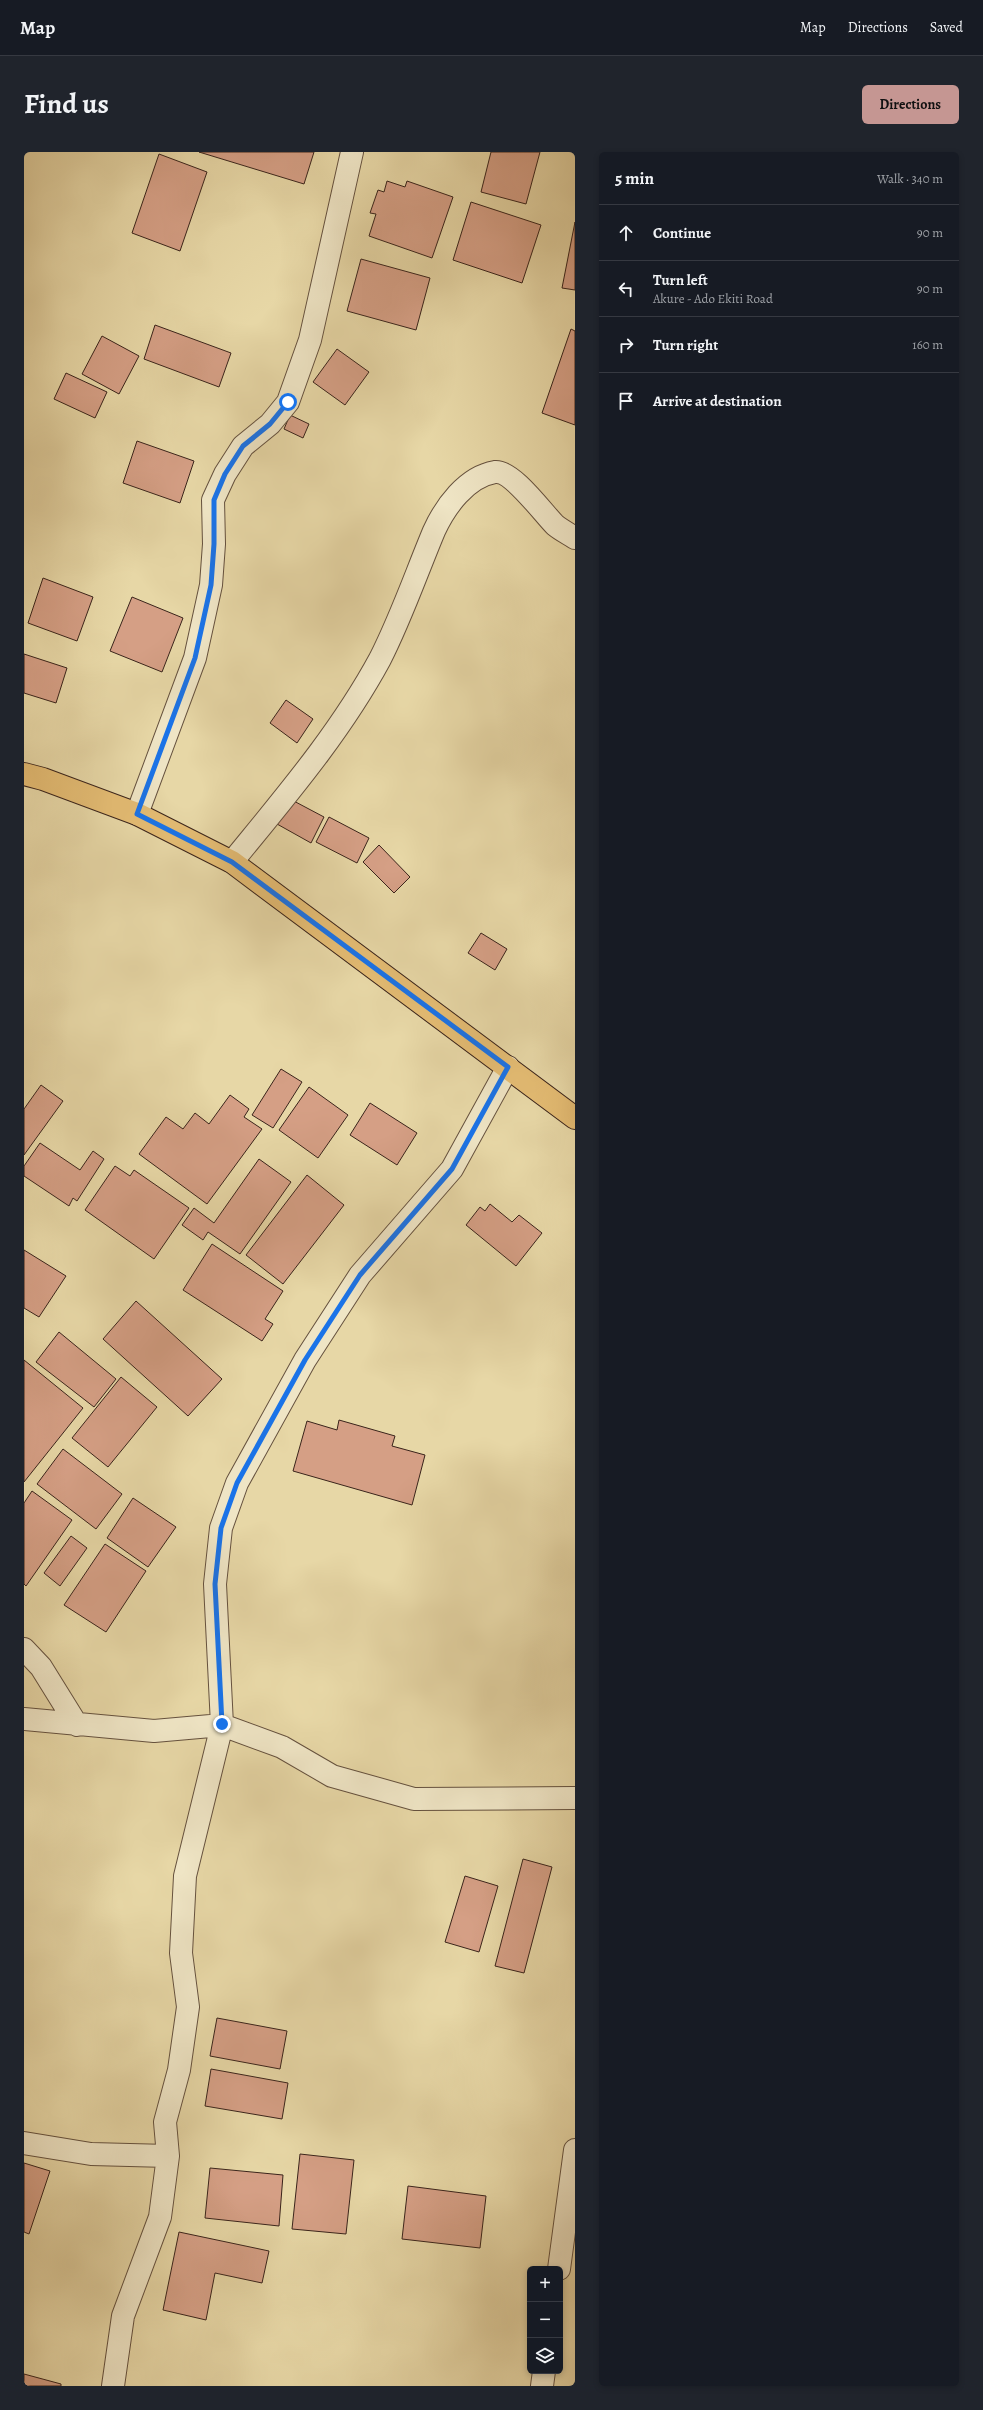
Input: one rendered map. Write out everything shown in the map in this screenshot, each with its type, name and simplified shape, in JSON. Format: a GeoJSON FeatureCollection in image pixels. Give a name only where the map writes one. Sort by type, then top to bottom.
{"type":"FeatureCollection","features":[{"type":"Feature","properties":{"kind":"main road"},"geometry":{"type":"LineString","coordinates":[[24,774],[44,779],[137,814],[232,862],[575,1118]]}},
{"type":"Feature","properties":{"kind":"street"},"geometry":{"type":"LineString","coordinates":[[137,814],[195,658],[211,585],[214,544],[214,500],[225,474],[243,446],[270,424],[288,402],[310,340],[352,152]]}},
{"type":"Feature","properties":{"kind":"street"},"geometry":{"type":"LineString","coordinates":[[232,862],[330,740],[379,661],[400,620],[418,568],[441,516],[459,493],[478,479],[496,472],[504,474],[530,496],[556,526],[575,538]]}},
{"type":"Feature","properties":{"kind":"street"},"geometry":{"type":"LineString","coordinates":[[113,2386],[123,2316],[160,2217],[168,2156],[165,2122],[179,2070],[188,2007],[181,1953],[185,1876],[222,1724],[215,1584],[221,1528],[237,1483],[305,1360],[360,1275],[452,1169],[508,1067]]}},
{"type":"Feature","properties":{"kind":"street"},"geometry":{"type":"LineString","coordinates":[[24,1649],[41,1667],[77,1725]]}},
{"type":"Feature","properties":{"kind":"street"},"geometry":{"type":"LineString","coordinates":[[24,1719],[154,1731],[222,1724],[282,1747],[332,1776],[414,1799],[575,1798]]}},
{"type":"Feature","properties":{"kind":"street"},"geometry":{"type":"LineString","coordinates":[[24,2143],[91,2154],[168,2156]]}},
{"type":"Feature","properties":{"kind":"street"},"geometry":{"type":"LineString","coordinates":[[559,2266],[575,2150]]}},
{"type":"Feature","properties":{"kind":"street"},"geometry":{"type":"LineString","coordinates":[[542,2386],[544,2374]]}},
{"type":"Feature","properties":{"kind":"building"},"geometry":{"type":"Polygon","coordinates":[[[199,152],[314,152],[304,184],[199,152]]]}},
{"type":"Feature","properties":{"kind":"building"},"geometry":{"type":"Polygon","coordinates":[[[491,152],[540,152],[526,204],[481,192],[491,152]]]}},
{"type":"Feature","properties":{"kind":"building"},"geometry":{"type":"Polygon","coordinates":[[[159,154],[207,172],[180,251],[132,233],[159,154]]]}},
{"type":"Feature","properties":{"kind":"building"},"geometry":{"type":"Polygon","coordinates":[[[387,181],[405,187],[407,181],[453,197],[432,258],[369,236],[376,214],[370,213],[378,190],[384,192],[387,181]]]}},
{"type":"Feature","properties":{"kind":"building"},"geometry":{"type":"Polygon","coordinates":[[[471,202],[541,225],[522,283],[453,260],[471,202]]]}},
{"type":"Feature","properties":{"kind":"building"},"geometry":{"type":"Polygon","coordinates":[[[575,222],[575,290],[562,288],[575,222]]]}},
{"type":"Feature","properties":{"kind":"building"},"geometry":{"type":"Polygon","coordinates":[[[361,259],[430,278],[416,330],[347,311],[361,259]]]}},
{"type":"Feature","properties":{"kind":"building"},"geometry":{"type":"Polygon","coordinates":[[[155,325],[231,353],[219,387],[144,359],[155,325]]]}},
{"type":"Feature","properties":{"kind":"building"},"geometry":{"type":"Polygon","coordinates":[[[571,329],[575,331],[575,425],[542,413],[571,329]]]}},
{"type":"Feature","properties":{"kind":"building"},"geometry":{"type":"Polygon","coordinates":[[[102,336],[139,356],[119,394],[82,374],[102,336]]]}},
{"type":"Feature","properties":{"kind":"building"},"geometry":{"type":"Polygon","coordinates":[[[337,349],[369,372],[345,405],[313,382],[337,349]]]}},
{"type":"Feature","properties":{"kind":"building"},"geometry":{"type":"Polygon","coordinates":[[[66,373],[107,392],[95,418],[54,399],[66,373]]]}},
{"type":"Feature","properties":{"kind":"building"},"geometry":{"type":"Polygon","coordinates":[[[290,415],[309,424],[303,438],[284,429],[290,415]]]}},
{"type":"Feature","properties":{"kind":"building"},"geometry":{"type":"Polygon","coordinates":[[[137,441],[194,461],[180,503],[123,483],[137,441]]]}},
{"type":"Feature","properties":{"kind":"building"},"geometry":{"type":"Polygon","coordinates":[[[43,578],[93,597],[77,641],[28,623],[43,578]]]}},
{"type":"Feature","properties":{"kind":"building"},"geometry":{"type":"Polygon","coordinates":[[[132,597],[183,618],[162,672],[110,651],[132,597]]]}},
{"type":"Feature","properties":{"kind":"building"},"geometry":{"type":"Polygon","coordinates":[[[24,654],[67,668],[56,703],[24,693],[24,654]]]}},
{"type":"Feature","properties":{"kind":"building"},"geometry":{"type":"Polygon","coordinates":[[[286,700],[313,719],[297,743],[270,723],[286,700]]]}},
{"type":"Feature","properties":{"kind":"building"},"geometry":{"type":"Polygon","coordinates":[[[290,799],[324,817],[311,843],[277,824],[290,799]]]}},
{"type":"Feature","properties":{"kind":"building"},"geometry":{"type":"Polygon","coordinates":[[[329,817],[369,838],[357,863],[316,842],[329,817]]]}},
{"type":"Feature","properties":{"kind":"building"},"geometry":{"type":"Polygon","coordinates":[[[379,845],[410,877],[394,893],[363,862],[379,845]]]}},
{"type":"Feature","properties":{"kind":"building"},"geometry":{"type":"Polygon","coordinates":[[[481,933],[507,949],[495,970],[468,953],[481,933]]]}},
{"type":"Feature","properties":{"kind":"building"},"geometry":{"type":"Polygon","coordinates":[[[281,1069],[302,1082],[273,1128],[252,1115],[281,1069]]]}},
{"type":"Feature","properties":{"kind":"building"},"geometry":{"type":"Polygon","coordinates":[[[41,1085],[63,1101],[24,1155],[24,1109],[41,1085]]]}},
{"type":"Feature","properties":{"kind":"building"},"geometry":{"type":"Polygon","coordinates":[[[309,1087],[348,1115],[318,1158],[279,1130],[309,1087]]]}},
{"type":"Feature","properties":{"kind":"building"},"geometry":{"type":"Polygon","coordinates":[[[230,1095],[249,1109],[244,1117],[262,1129],[207,1204],[139,1154],[166,1117],[183,1129],[195,1113],[209,1124],[230,1095]]]}},
{"type":"Feature","properties":{"kind":"building"},"geometry":{"type":"Polygon","coordinates":[[[370,1103],[417,1133],[397,1165],[350,1135],[370,1103]]]}},
{"type":"Feature","properties":{"kind":"building"},"geometry":{"type":"Polygon","coordinates":[[[40,1143],[80,1170],[93,1151],[104,1159],[77,1201],[73,1198],[69,1206],[24,1176],[24,1166],[40,1143]]]}},
{"type":"Feature","properties":{"kind":"building"},"geometry":{"type":"Polygon","coordinates":[[[259,1159],[291,1182],[240,1254],[208,1232],[203,1240],[182,1225],[194,1208],[214,1223],[259,1159]]]}},
{"type":"Feature","properties":{"kind":"building"},"geometry":{"type":"Polygon","coordinates":[[[115,1166],[130,1176],[134,1170],[189,1208],[154,1259],[85,1210],[115,1166]]]}},
{"type":"Feature","properties":{"kind":"building"},"geometry":{"type":"Polygon","coordinates":[[[307,1175],[344,1205],[283,1284],[246,1255],[307,1175]]]}},
{"type":"Feature","properties":{"kind":"building"},"geometry":{"type":"Polygon","coordinates":[[[490,1204],[512,1222],[519,1215],[542,1233],[516,1266],[466,1225],[480,1207],[485,1211],[490,1204]]]}},
{"type":"Feature","properties":{"kind":"building"},"geometry":{"type":"Polygon","coordinates":[[[212,1244],[283,1291],[265,1319],[273,1324],[262,1341],[183,1290],[212,1244]]]}},
{"type":"Feature","properties":{"kind":"building"},"geometry":{"type":"Polygon","coordinates":[[[24,1250],[66,1276],[39,1317],[24,1308],[24,1250]]]}},
{"type":"Feature","properties":{"kind":"building"},"geometry":{"type":"Polygon","coordinates":[[[136,1301],[222,1379],[188,1416],[103,1339],[136,1301]]]}},
{"type":"Feature","properties":{"kind":"building"},"geometry":{"type":"Polygon","coordinates":[[[59,1332],[116,1379],[94,1407],[36,1362],[59,1332]]]}},
{"type":"Feature","properties":{"kind":"building"},"geometry":{"type":"Polygon","coordinates":[[[24,1360],[83,1408],[24,1482],[24,1360]]]}},
{"type":"Feature","properties":{"kind":"building"},"geometry":{"type":"Polygon","coordinates":[[[121,1377],[157,1407],[108,1467],[72,1438],[121,1377]]]}},
{"type":"Feature","properties":{"kind":"building"},"geometry":{"type":"Polygon","coordinates":[[[339,1420],[395,1436],[392,1446],[425,1455],[412,1505],[293,1471],[307,1421],[337,1430],[339,1420]]]}},
{"type":"Feature","properties":{"kind":"building"},"geometry":{"type":"Polygon","coordinates":[[[63,1449],[122,1494],[96,1529],[37,1484],[63,1449]]]}},
{"type":"Feature","properties":{"kind":"building"},"geometry":{"type":"Polygon","coordinates":[[[32,1491],[72,1520],[26,1586],[24,1584],[24,1503],[32,1491]]]}},
{"type":"Feature","properties":{"kind":"building"},"geometry":{"type":"Polygon","coordinates":[[[133,1498],[176,1527],[148,1567],[107,1538],[133,1498]]]}},
{"type":"Feature","properties":{"kind":"building"},"geometry":{"type":"Polygon","coordinates":[[[71,1536],[87,1548],[60,1586],[44,1573],[71,1536]]]}},
{"type":"Feature","properties":{"kind":"building"},"geometry":{"type":"Polygon","coordinates":[[[105,1544],[146,1571],[106,1632],[64,1605],[105,1544]]]}},
{"type":"Feature","properties":{"kind":"building"},"geometry":{"type":"Polygon","coordinates":[[[523,1859],[552,1867],[524,1973],[495,1966],[523,1859]]]}},
{"type":"Feature","properties":{"kind":"building"},"geometry":{"type":"Polygon","coordinates":[[[465,1876],[498,1886],[479,1952],[445,1942],[465,1876]]]}},
{"type":"Feature","properties":{"kind":"building"},"geometry":{"type":"Polygon","coordinates":[[[217,2018],[287,2031],[280,2069],[210,2056],[217,2018]]]}},
{"type":"Feature","properties":{"kind":"building"},"geometry":{"type":"Polygon","coordinates":[[[211,2069],[288,2083],[282,2119],[205,2106],[211,2069]]]}},
{"type":"Feature","properties":{"kind":"building"},"geometry":{"type":"Polygon","coordinates":[[[300,2154],[354,2160],[346,2234],[292,2229],[300,2154]]]}},
{"type":"Feature","properties":{"kind":"building"},"geometry":{"type":"Polygon","coordinates":[[[24,2163],[50,2171],[29,2234],[24,2232],[24,2163]]]}},
{"type":"Feature","properties":{"kind":"building"},"geometry":{"type":"Polygon","coordinates":[[[210,2168],[283,2175],[279,2226],[205,2218],[210,2168]]]}},
{"type":"Feature","properties":{"kind":"building"},"geometry":{"type":"Polygon","coordinates":[[[408,2186],[486,2196],[480,2248],[402,2239],[408,2186]]]}},
{"type":"Feature","properties":{"kind":"building"},"geometry":{"type":"Polygon","coordinates":[[[179,2232],[269,2251],[262,2283],[215,2273],[206,2320],[163,2310],[179,2232]]]}},
{"type":"Feature","properties":{"kind":"building"},"geometry":{"type":"Polygon","coordinates":[[[24,2374],[61,2384],[61,2386],[24,2386],[24,2374]]]}},
{"type":"Feature","properties":{"kind":"route"},"geometry":{"type":"LineString","coordinates":[[222,1724],[215,1584],[221,1528],[237,1483],[266,1428],[305,1360],[360,1275],[452,1169],[508,1067],[232,862],[137,814],[195,658],[211,585],[214,544],[214,500],[225,474],[243,446],[270,424],[288,402]]}}]}
